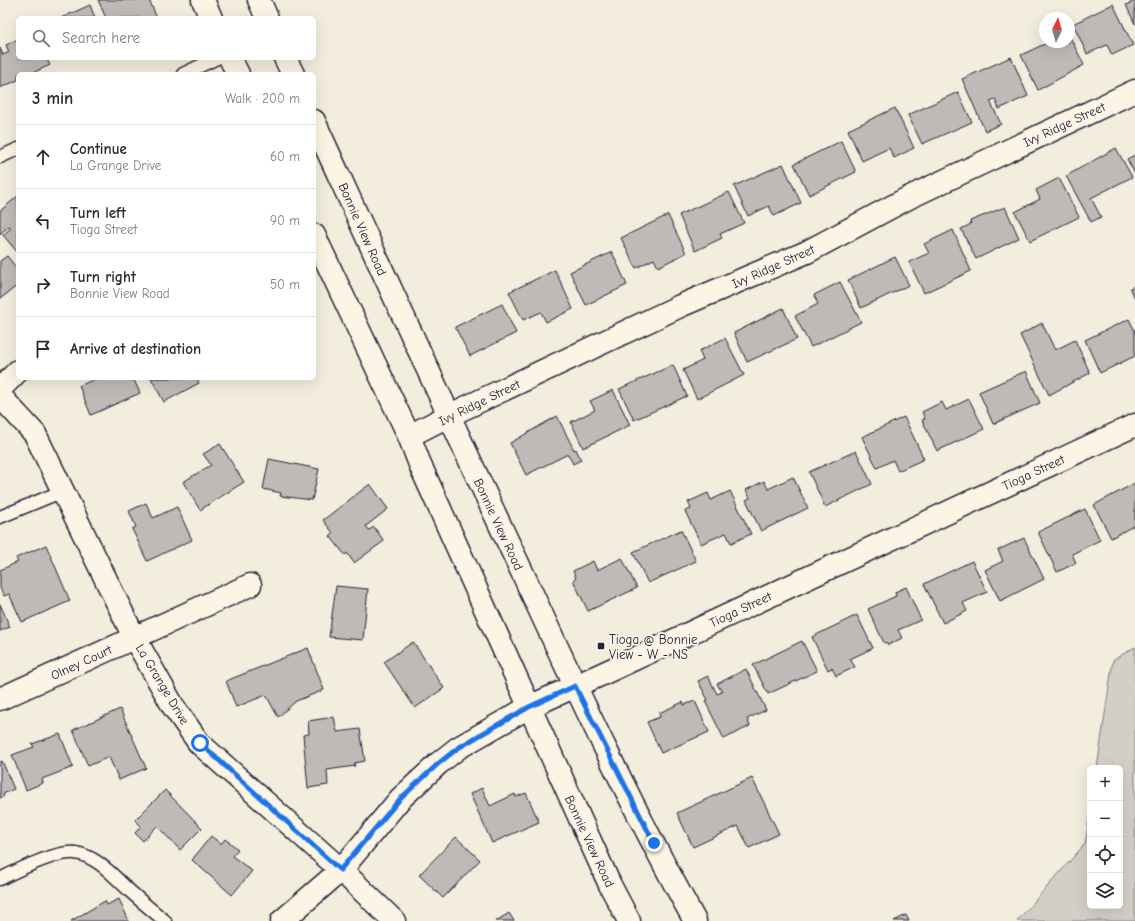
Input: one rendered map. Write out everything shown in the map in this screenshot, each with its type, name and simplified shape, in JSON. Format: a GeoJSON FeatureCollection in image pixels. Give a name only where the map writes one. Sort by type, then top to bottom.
{"type":"FeatureCollection","features":[{"type":"Feature","properties":{"kind":"street"},"geometry":{"type":"LineString","coordinates":[[203,0],[210,16]]}},
{"type":"Feature","properties":{"kind":"street"},"geometry":{"type":"LineString","coordinates":[[259,0],[266,16]]}},
{"type":"Feature","properties":{"kind":"street"},"geometry":{"type":"LineString","coordinates":[[231,60],[237,72]]}},
{"type":"Feature","properties":{"kind":"street"},"geometry":{"type":"LineString","coordinates":[[286,60],[291,72]]}},
{"type":"Feature","properties":{"kind":"street","name":"Ivy Ridge Street"},"geometry":{"type":"LineString","coordinates":[[409,436],[680,306],[807,252],[910,198],[1135,91]]}},
{"type":"Feature","properties":{"kind":"street","name":"Bonnie View Road"},"geometry":{"type":"LineString","coordinates":[[316,125],[448,416],[575,686],[669,874],[695,921]]}},
{"type":"Feature","properties":{"kind":"street","name":"Bonnie View Road"},"geometry":{"type":"LineString","coordinates":[[316,239],[409,436],[529,707],[610,885],[629,921]]}},
{"type":"Feature","properties":{"kind":"street"},"geometry":{"type":"LineString","coordinates":[[0,389],[16,373]]}},
{"type":"Feature","properties":{"kind":"street","name":"La Grange Drive"},"geometry":{"type":"LineString","coordinates":[[0,396],[35,434],[134,637],[173,706],[200,743],[394,921]]}},
{"type":"Feature","properties":{"kind":"street","name":"Tioga Street"},"geometry":{"type":"LineString","coordinates":[[282,921],[340,870],[400,799],[439,763],[458,748],[480,735],[529,707],[1135,425]]}},
{"type":"Feature","properties":{"kind":"street","name":"Olney Court"},"geometry":{"type":"LineString","coordinates":[[0,699],[250,585]]}},
{"type":"Feature","properties":{"kind":"lane"},"geometry":{"type":"LineString","coordinates":[[187,72],[213,60]]}},
{"type":"Feature","properties":{"kind":"lane"},"geometry":{"type":"LineString","coordinates":[[0,157],[16,150]]}},
{"type":"Feature","properties":{"kind":"lane"},"geometry":{"type":"LineString","coordinates":[[0,517],[63,491]]}},
{"type":"Feature","properties":{"kind":"lane"},"geometry":{"type":"LineString","coordinates":[[0,878],[34,863],[62,854],[74,853],[88,856],[102,866],[165,921]]}},
{"type":"Feature","properties":{"kind":"shaded area"},"geometry":{"type":"Polygon","coordinates":[[[1135,647],[1135,921],[1017,921],[1085,844],[1087,831],[1087,909],[1123,909],[1123,765],[1097,765],[1113,660],[1135,647]]]}},
{"type":"Feature","properties":{"kind":"building"},"geometry":{"type":"Polygon","coordinates":[[[98,0],[149,0],[156,16],[105,16],[98,0]]]}},
{"type":"Feature","properties":{"kind":"building"},"geometry":{"type":"Polygon","coordinates":[[[1135,1],[1135,24],[1126,5],[1135,1]]]}},
{"type":"Feature","properties":{"kind":"building"},"geometry":{"type":"Polygon","coordinates":[[[1113,4],[1133,45],[1112,55],[1107,45],[1087,54],[1075,28],[1075,23],[1113,4]]]}},
{"type":"Feature","properties":{"kind":"building"},"geometry":{"type":"Polygon","coordinates":[[[90,5],[94,16],[65,16],[90,5]]]}},
{"type":"Feature","properties":{"kind":"building"},"geometry":{"type":"Polygon","coordinates":[[[16,40],[16,60],[47,60],[50,65],[34,72],[16,72],[16,81],[0,88],[0,48],[3,55],[9,52],[6,45],[16,40]]]}},
{"type":"Feature","properties":{"kind":"building"},"geometry":{"type":"Polygon","coordinates":[[[1039,47],[1039,48],[1075,47],[1084,65],[1038,90],[1021,55],[1039,47]]]}},
{"type":"Feature","properties":{"kind":"building"},"geometry":{"type":"Polygon","coordinates":[[[1011,57],[1028,96],[999,109],[995,99],[990,101],[1001,124],[985,131],[962,79],[1011,57]]]}},
{"type":"Feature","properties":{"kind":"building"},"geometry":{"type":"Polygon","coordinates":[[[958,92],[972,122],[922,144],[908,115],[958,92]]]}},
{"type":"Feature","properties":{"kind":"building"},"geometry":{"type":"Polygon","coordinates":[[[895,108],[914,148],[894,158],[889,148],[862,161],[848,130],[895,108]]]}},
{"type":"Feature","properties":{"kind":"building"},"geometry":{"type":"Polygon","coordinates":[[[841,141],[856,172],[809,195],[794,164],[841,141]]]}},
{"type":"Feature","properties":{"kind":"building"},"geometry":{"type":"Polygon","coordinates":[[[1116,148],[1132,177],[1091,198],[1101,217],[1091,222],[1066,176],[1116,148]]]}},
{"type":"Feature","properties":{"kind":"building"},"geometry":{"type":"Polygon","coordinates":[[[1135,155],[1135,174],[1127,159],[1135,155]]]}},
{"type":"Feature","properties":{"kind":"building"},"geometry":{"type":"Polygon","coordinates":[[[783,164],[801,203],[774,216],[769,206],[748,216],[734,186],[783,164]]]}},
{"type":"Feature","properties":{"kind":"building"},"geometry":{"type":"Polygon","coordinates":[[[1059,178],[1079,217],[1030,241],[1015,212],[1040,199],[1036,190],[1059,178]]]}},
{"type":"Feature","properties":{"kind":"building"},"geometry":{"type":"Polygon","coordinates":[[[729,192],[744,223],[720,234],[722,238],[695,251],[679,215],[729,192]]]}},
{"type":"Feature","properties":{"kind":"building"},"geometry":{"type":"Polygon","coordinates":[[[16,198],[16,251],[3,235],[11,228],[9,226],[0,234],[0,211],[16,198]]]}},
{"type":"Feature","properties":{"kind":"building"},"geometry":{"type":"Polygon","coordinates":[[[1005,207],[1019,238],[976,259],[961,229],[971,224],[970,221],[1005,207]]]}},
{"type":"Feature","properties":{"kind":"building"},"geometry":{"type":"Polygon","coordinates":[[[668,215],[686,253],[658,267],[654,259],[636,268],[621,238],[668,215]]]}},
{"type":"Feature","properties":{"kind":"building"},"geometry":{"type":"Polygon","coordinates":[[[953,230],[971,271],[924,293],[909,262],[929,253],[924,244],[953,230]]]}},
{"type":"Feature","properties":{"kind":"building"},"geometry":{"type":"Polygon","coordinates":[[[612,252],[627,285],[586,305],[570,272],[612,252]]]}},
{"type":"Feature","properties":{"kind":"building"},"geometry":{"type":"Polygon","coordinates":[[[7,256],[16,267],[16,287],[0,299],[0,261],[7,256]]]}},
{"type":"Feature","properties":{"kind":"building"},"geometry":{"type":"Polygon","coordinates":[[[895,257],[909,285],[861,308],[848,280],[895,257]]]}},
{"type":"Feature","properties":{"kind":"building"},"geometry":{"type":"Polygon","coordinates":[[[555,270],[573,309],[546,322],[541,312],[523,320],[509,292],[555,270]]]}},
{"type":"Feature","properties":{"kind":"building"},"geometry":{"type":"Polygon","coordinates":[[[840,282],[861,322],[811,347],[795,316],[818,304],[814,295],[840,282]]]}},
{"type":"Feature","properties":{"kind":"building"},"geometry":{"type":"Polygon","coordinates":[[[1135,286],[1135,298],[1130,288],[1135,286]]]}},
{"type":"Feature","properties":{"kind":"building"},"geometry":{"type":"Polygon","coordinates":[[[502,304],[516,333],[470,356],[455,327],[502,304]]]}},
{"type":"Feature","properties":{"kind":"building"},"geometry":{"type":"Polygon","coordinates":[[[783,308],[797,339],[747,362],[734,333],[783,308]]]}},
{"type":"Feature","properties":{"kind":"building"},"geometry":{"type":"Polygon","coordinates":[[[1129,319],[1135,331],[1135,356],[1100,373],[1085,340],[1129,319]]]}},
{"type":"Feature","properties":{"kind":"building"},"geometry":{"type":"Polygon","coordinates":[[[1042,323],[1055,350],[1075,340],[1090,373],[1049,395],[1020,335],[1042,323]]]}},
{"type":"Feature","properties":{"kind":"building"},"geometry":{"type":"Polygon","coordinates":[[[725,338],[744,375],[697,399],[683,370],[703,360],[699,351],[725,338]]]}},
{"type":"Feature","properties":{"kind":"building"},"geometry":{"type":"Polygon","coordinates":[[[673,365],[687,396],[634,420],[619,389],[673,365]]]}},
{"type":"Feature","properties":{"kind":"building"},"geometry":{"type":"Polygon","coordinates":[[[1026,371],[1040,403],[993,424],[979,392],[1026,371]]]}},
{"type":"Feature","properties":{"kind":"building"},"geometry":{"type":"Polygon","coordinates":[[[93,380],[134,380],[140,393],[91,415],[79,386],[93,380]]]}},
{"type":"Feature","properties":{"kind":"building"},"geometry":{"type":"Polygon","coordinates":[[[152,380],[198,380],[199,383],[164,402],[152,380]]]}},
{"type":"Feature","properties":{"kind":"building"},"geometry":{"type":"Polygon","coordinates":[[[613,390],[630,425],[583,448],[571,422],[595,410],[590,401],[613,390]]]}},
{"type":"Feature","properties":{"kind":"building"},"geometry":{"type":"Polygon","coordinates":[[[969,399],[984,429],[937,451],[922,420],[925,419],[922,412],[942,402],[946,410],[969,399]]]}},
{"type":"Feature","properties":{"kind":"building"},"geometry":{"type":"Polygon","coordinates":[[[557,416],[574,450],[576,449],[581,460],[573,464],[568,454],[526,475],[510,443],[557,416]]]}},
{"type":"Feature","properties":{"kind":"building"},"geometry":{"type":"Polygon","coordinates":[[[904,417],[924,459],[898,471],[893,460],[877,468],[862,437],[904,417]]]}},
{"type":"Feature","properties":{"kind":"building"},"geometry":{"type":"Polygon","coordinates":[[[220,444],[244,482],[200,510],[183,482],[211,465],[203,454],[220,444]]]}},
{"type":"Feature","properties":{"kind":"building"},"geometry":{"type":"Polygon","coordinates":[[[856,451],[872,484],[825,507],[809,472],[856,451]]]}},
{"type":"Feature","properties":{"kind":"building"},"geometry":{"type":"Polygon","coordinates":[[[269,459],[319,469],[312,500],[280,496],[281,493],[263,489],[269,459]]]}},
{"type":"Feature","properties":{"kind":"building"},"geometry":{"type":"Polygon","coordinates":[[[793,477],[808,508],[761,531],[746,500],[750,498],[746,490],[764,481],[768,489],[793,477]]]}},
{"type":"Feature","properties":{"kind":"building"},"geometry":{"type":"Polygon","coordinates":[[[1135,483],[1135,525],[1111,538],[1094,505],[1135,483]]]}},
{"type":"Feature","properties":{"kind":"building"},"geometry":{"type":"Polygon","coordinates":[[[370,484],[388,509],[366,526],[369,530],[374,527],[384,541],[354,563],[347,553],[345,555],[330,536],[333,533],[323,520],[370,484]]]}},
{"type":"Feature","properties":{"kind":"building"},"geometry":{"type":"Polygon","coordinates":[[[730,491],[751,534],[731,543],[726,533],[701,544],[685,511],[691,509],[688,502],[708,493],[711,500],[730,491]]]}},
{"type":"Feature","properties":{"kind":"building"},"geometry":{"type":"Polygon","coordinates":[[[146,503],[153,518],[177,507],[192,540],[147,561],[132,529],[136,527],[129,511],[146,503]]]}},
{"type":"Feature","properties":{"kind":"building"},"geometry":{"type":"Polygon","coordinates":[[[1085,509],[1100,540],[1072,554],[1076,563],[1057,572],[1038,532],[1085,509]]]}},
{"type":"Feature","properties":{"kind":"building"},"geometry":{"type":"Polygon","coordinates":[[[681,530],[696,561],[648,583],[633,552],[681,530]]]}},
{"type":"Feature","properties":{"kind":"building"},"geometry":{"type":"Polygon","coordinates":[[[1024,538],[1044,579],[1000,601],[985,570],[1003,561],[998,550],[1024,538]]]}},
{"type":"Feature","properties":{"kind":"building"},"geometry":{"type":"Polygon","coordinates":[[[46,545],[70,601],[22,622],[9,594],[4,596],[0,588],[0,570],[18,562],[16,558],[46,545]]]}},
{"type":"Feature","properties":{"kind":"building"},"geometry":{"type":"Polygon","coordinates":[[[622,558],[637,588],[588,611],[573,580],[576,578],[573,571],[593,561],[597,570],[622,558]]]}},
{"type":"Feature","properties":{"kind":"building"},"geometry":{"type":"Polygon","coordinates":[[[972,561],[987,592],[963,603],[967,611],[943,623],[924,584],[972,561]]]}},
{"type":"Feature","properties":{"kind":"building"},"geometry":{"type":"Polygon","coordinates":[[[336,586],[368,589],[363,640],[329,637],[336,586]]]}},
{"type":"Feature","properties":{"kind":"building"},"geometry":{"type":"Polygon","coordinates":[[[906,587],[921,620],[898,630],[902,638],[888,645],[886,642],[884,643],[868,609],[896,596],[895,592],[906,587]]]}},
{"type":"Feature","properties":{"kind":"building"},"geometry":{"type":"Polygon","coordinates":[[[0,604],[10,627],[0,631],[0,604]]]}},
{"type":"Feature","properties":{"kind":"building"},"geometry":{"type":"Polygon","coordinates":[[[857,615],[873,648],[850,659],[855,667],[836,676],[832,668],[828,670],[812,637],[857,615]]]}},
{"type":"Feature","properties":{"kind":"building"},"geometry":{"type":"Polygon","coordinates":[[[802,641],[817,671],[768,694],[753,665],[802,641]]]}},
{"type":"Feature","properties":{"kind":"building"},"geometry":{"type":"Polygon","coordinates":[[[413,642],[444,688],[415,708],[384,662],[413,642]]]}},
{"type":"Feature","properties":{"kind":"building"},"geometry":{"type":"Polygon","coordinates":[[[308,648],[324,690],[296,701],[278,717],[266,695],[236,707],[226,681],[308,648]]]}},
{"type":"Feature","properties":{"kind":"building"},"geometry":{"type":"Polygon","coordinates":[[[746,669],[766,710],[747,719],[750,726],[724,739],[705,701],[708,700],[698,681],[708,676],[717,694],[722,692],[717,684],[746,669]]]}},
{"type":"Feature","properties":{"kind":"building"},"geometry":{"type":"Polygon","coordinates":[[[695,701],[709,732],[661,753],[647,722],[660,717],[659,713],[683,702],[684,705],[695,701]]]}},
{"type":"Feature","properties":{"kind":"building"},"geometry":{"type":"Polygon","coordinates":[[[120,709],[146,768],[119,780],[109,757],[88,766],[73,730],[120,709]]]}},
{"type":"Feature","properties":{"kind":"building"},"geometry":{"type":"Polygon","coordinates":[[[334,717],[337,732],[360,729],[365,761],[354,763],[355,766],[327,770],[328,785],[308,788],[303,735],[309,734],[308,721],[334,717]]]}},
{"type":"Feature","properties":{"kind":"building"},"geometry":{"type":"Polygon","coordinates":[[[60,734],[73,767],[42,779],[43,783],[26,790],[12,755],[34,747],[32,744],[60,734]]]}},
{"type":"Feature","properties":{"kind":"building"},"geometry":{"type":"Polygon","coordinates":[[[2,761],[14,789],[3,794],[4,796],[0,798],[0,762],[2,761]]]}},
{"type":"Feature","properties":{"kind":"building"},"geometry":{"type":"Polygon","coordinates":[[[752,778],[779,834],[749,848],[738,826],[693,847],[677,813],[752,778]]]}},
{"type":"Feature","properties":{"kind":"building"},"geometry":{"type":"Polygon","coordinates":[[[482,788],[490,806],[515,794],[516,797],[526,793],[539,822],[492,843],[470,794],[482,788]]]}},
{"type":"Feature","properties":{"kind":"building"},"geometry":{"type":"Polygon","coordinates":[[[165,790],[202,828],[180,850],[157,826],[143,841],[135,833],[141,826],[135,820],[165,790]]]}},
{"type":"Feature","properties":{"kind":"building"},"geometry":{"type":"Polygon","coordinates":[[[211,836],[221,844],[225,839],[238,849],[232,856],[252,871],[232,895],[192,860],[211,836]]]}},
{"type":"Feature","properties":{"kind":"building"},"geometry":{"type":"Polygon","coordinates":[[[456,837],[480,860],[443,898],[419,875],[456,837]]]}},
{"type":"Feature","properties":{"kind":"building"},"geometry":{"type":"Polygon","coordinates":[[[119,899],[129,921],[71,921],[105,901],[107,905],[119,899]]]}},
{"type":"Feature","properties":{"kind":"building"},"geometry":{"type":"Polygon","coordinates":[[[509,913],[514,921],[496,921],[509,913]]]}},
{"type":"Feature","properties":{"kind":"building"},"geometry":{"type":"Polygon","coordinates":[[[906,915],[909,921],[894,921],[906,915]]]}},
{"type":"Feature","properties":{"kind":"place","name":"Tioga @ Bonnie View - W - NS"},"geometry":{"type":"Point","coordinates":[601,646]}},
{"type":"Feature","properties":{"kind":"route"},"geometry":{"type":"LineString","coordinates":[[200,743],[340,870],[400,799],[439,763],[458,748],[529,707],[575,686],[654,843]]}}]}
